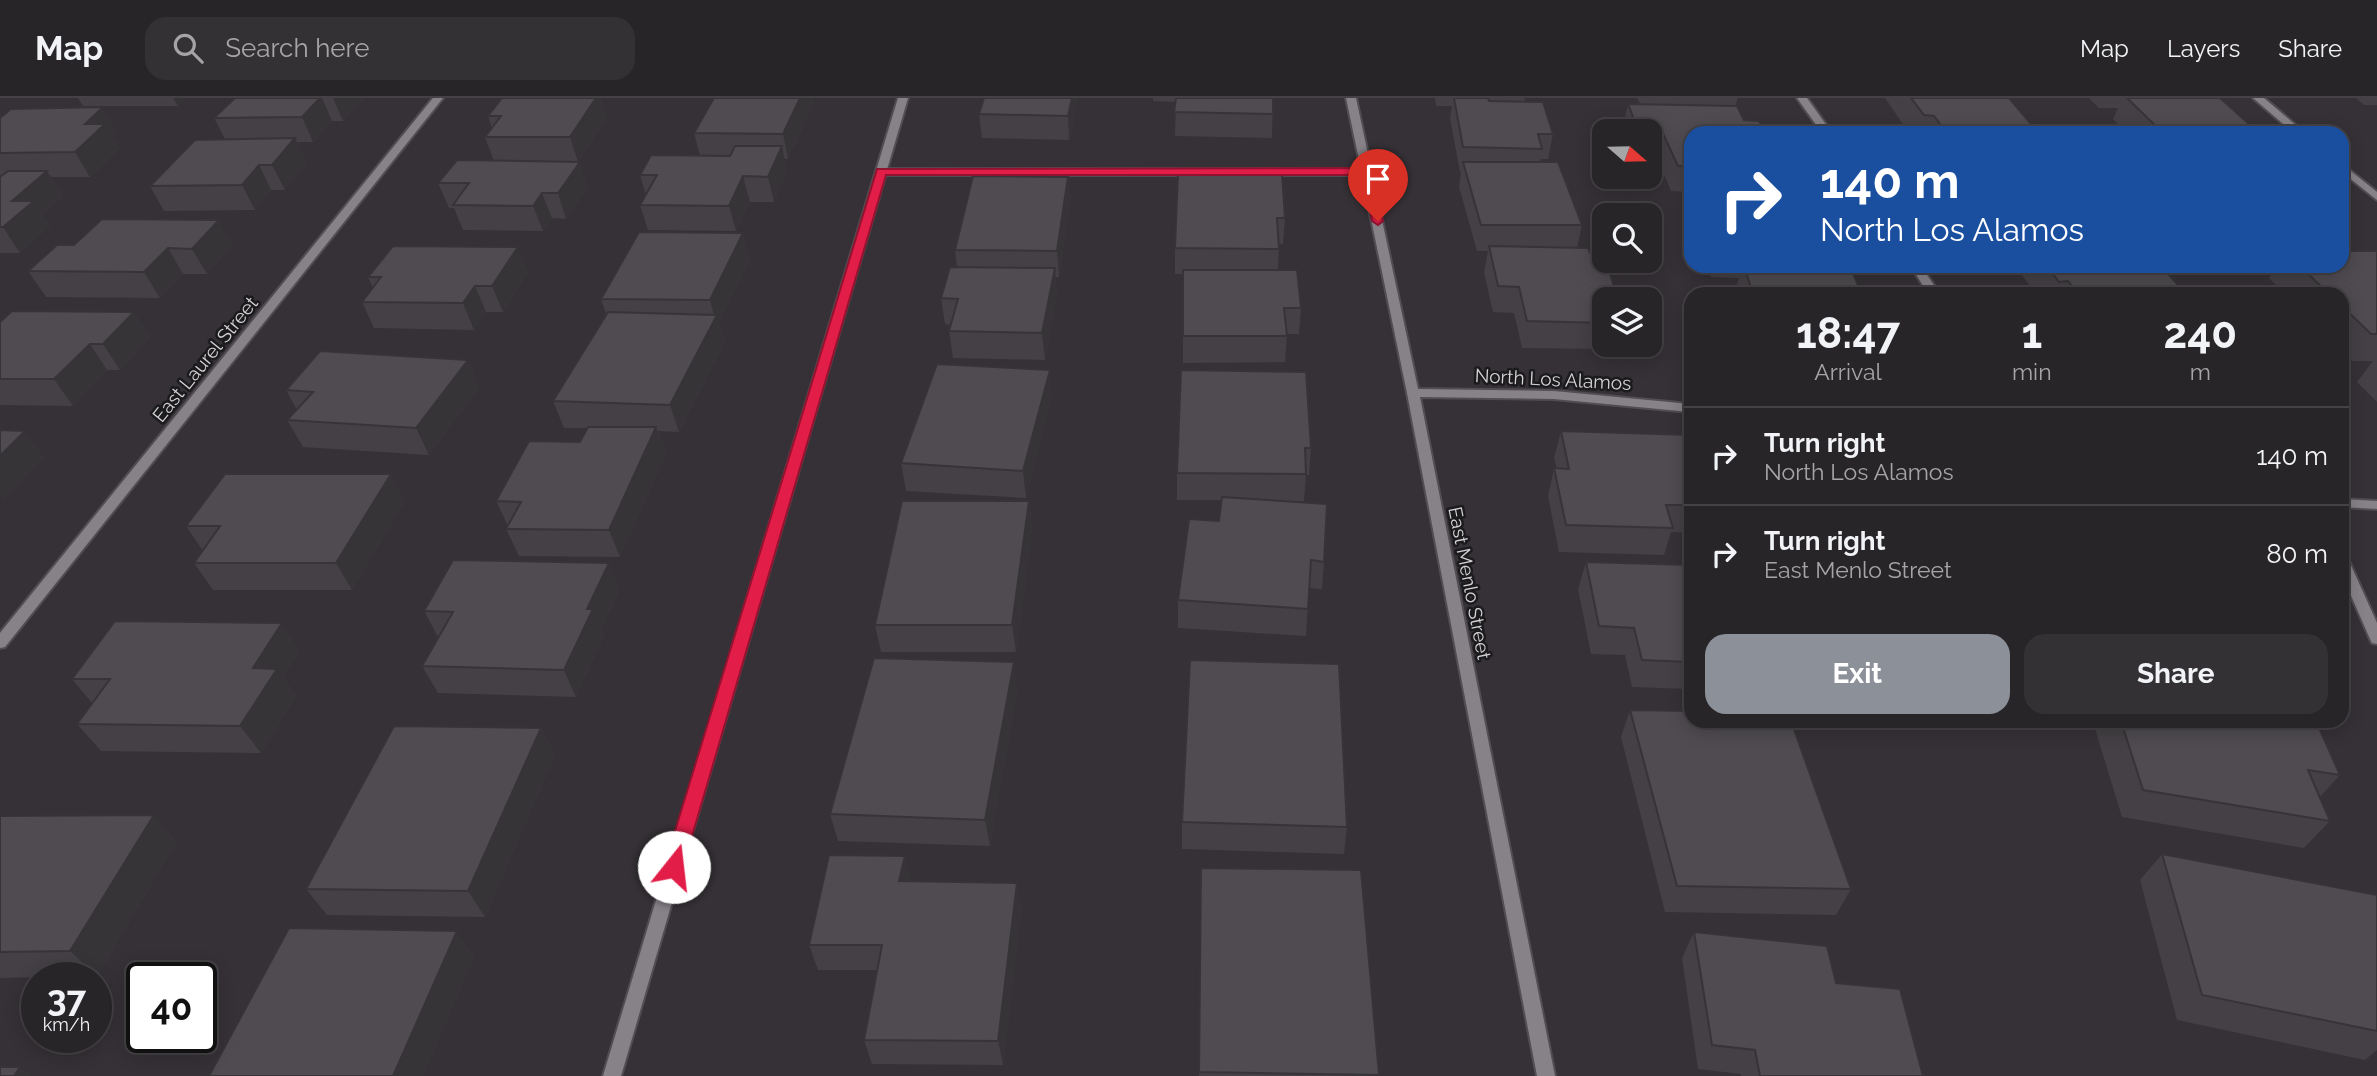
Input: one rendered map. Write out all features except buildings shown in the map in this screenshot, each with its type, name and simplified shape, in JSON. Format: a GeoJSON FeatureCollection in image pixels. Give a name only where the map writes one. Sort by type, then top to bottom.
{"type":"FeatureCollection","features":[{"type":"Feature","properties":{"kind":"street","name":"East Laurel Street"},"geometry":{"type":"LineString","coordinates":[[0,643],[438,98]]}},
{"type":"Feature","properties":{"kind":"street"},"geometry":{"type":"LineString","coordinates":[[612,1076],[903,98]]}},
{"type":"Feature","properties":{"kind":"street","name":"East Menlo Street"},"geometry":{"type":"LineString","coordinates":[[1351,98],[1413,393],[1546,1076]]}},
{"type":"Feature","properties":{"kind":"street"},"geometry":{"type":"LineString","coordinates":[[1802,98],[1822,126]]}},
{"type":"Feature","properties":{"kind":"street"},"geometry":{"type":"LineString","coordinates":[[2258,98],[2292,126]]}},
{"type":"Feature","properties":{"kind":"street"},"geometry":{"type":"LineString","coordinates":[[881,172],[1368,172]]}},
{"type":"Feature","properties":{"kind":"street"},"geometry":{"type":"LineString","coordinates":[[2349,173],[2377,197]]}},
{"type":"Feature","properties":{"kind":"street","name":"North Los Alamos"},"geometry":{"type":"LineString","coordinates":[[1413,393],[1554,395],[1684,407]]}},
{"type":"Feature","properties":{"kind":"street"},"geometry":{"type":"LineString","coordinates":[[2349,503],[2377,505]]}},
{"type":"Feature","properties":{"kind":"street"},"geometry":{"type":"LineString","coordinates":[[2349,577],[2377,639]]}},
{"type":"Feature","properties":{"kind":"route"},"geometry":{"type":"LineString","coordinates":[[674,867],[881,172],[1368,172],[1378,221]]}}]}
